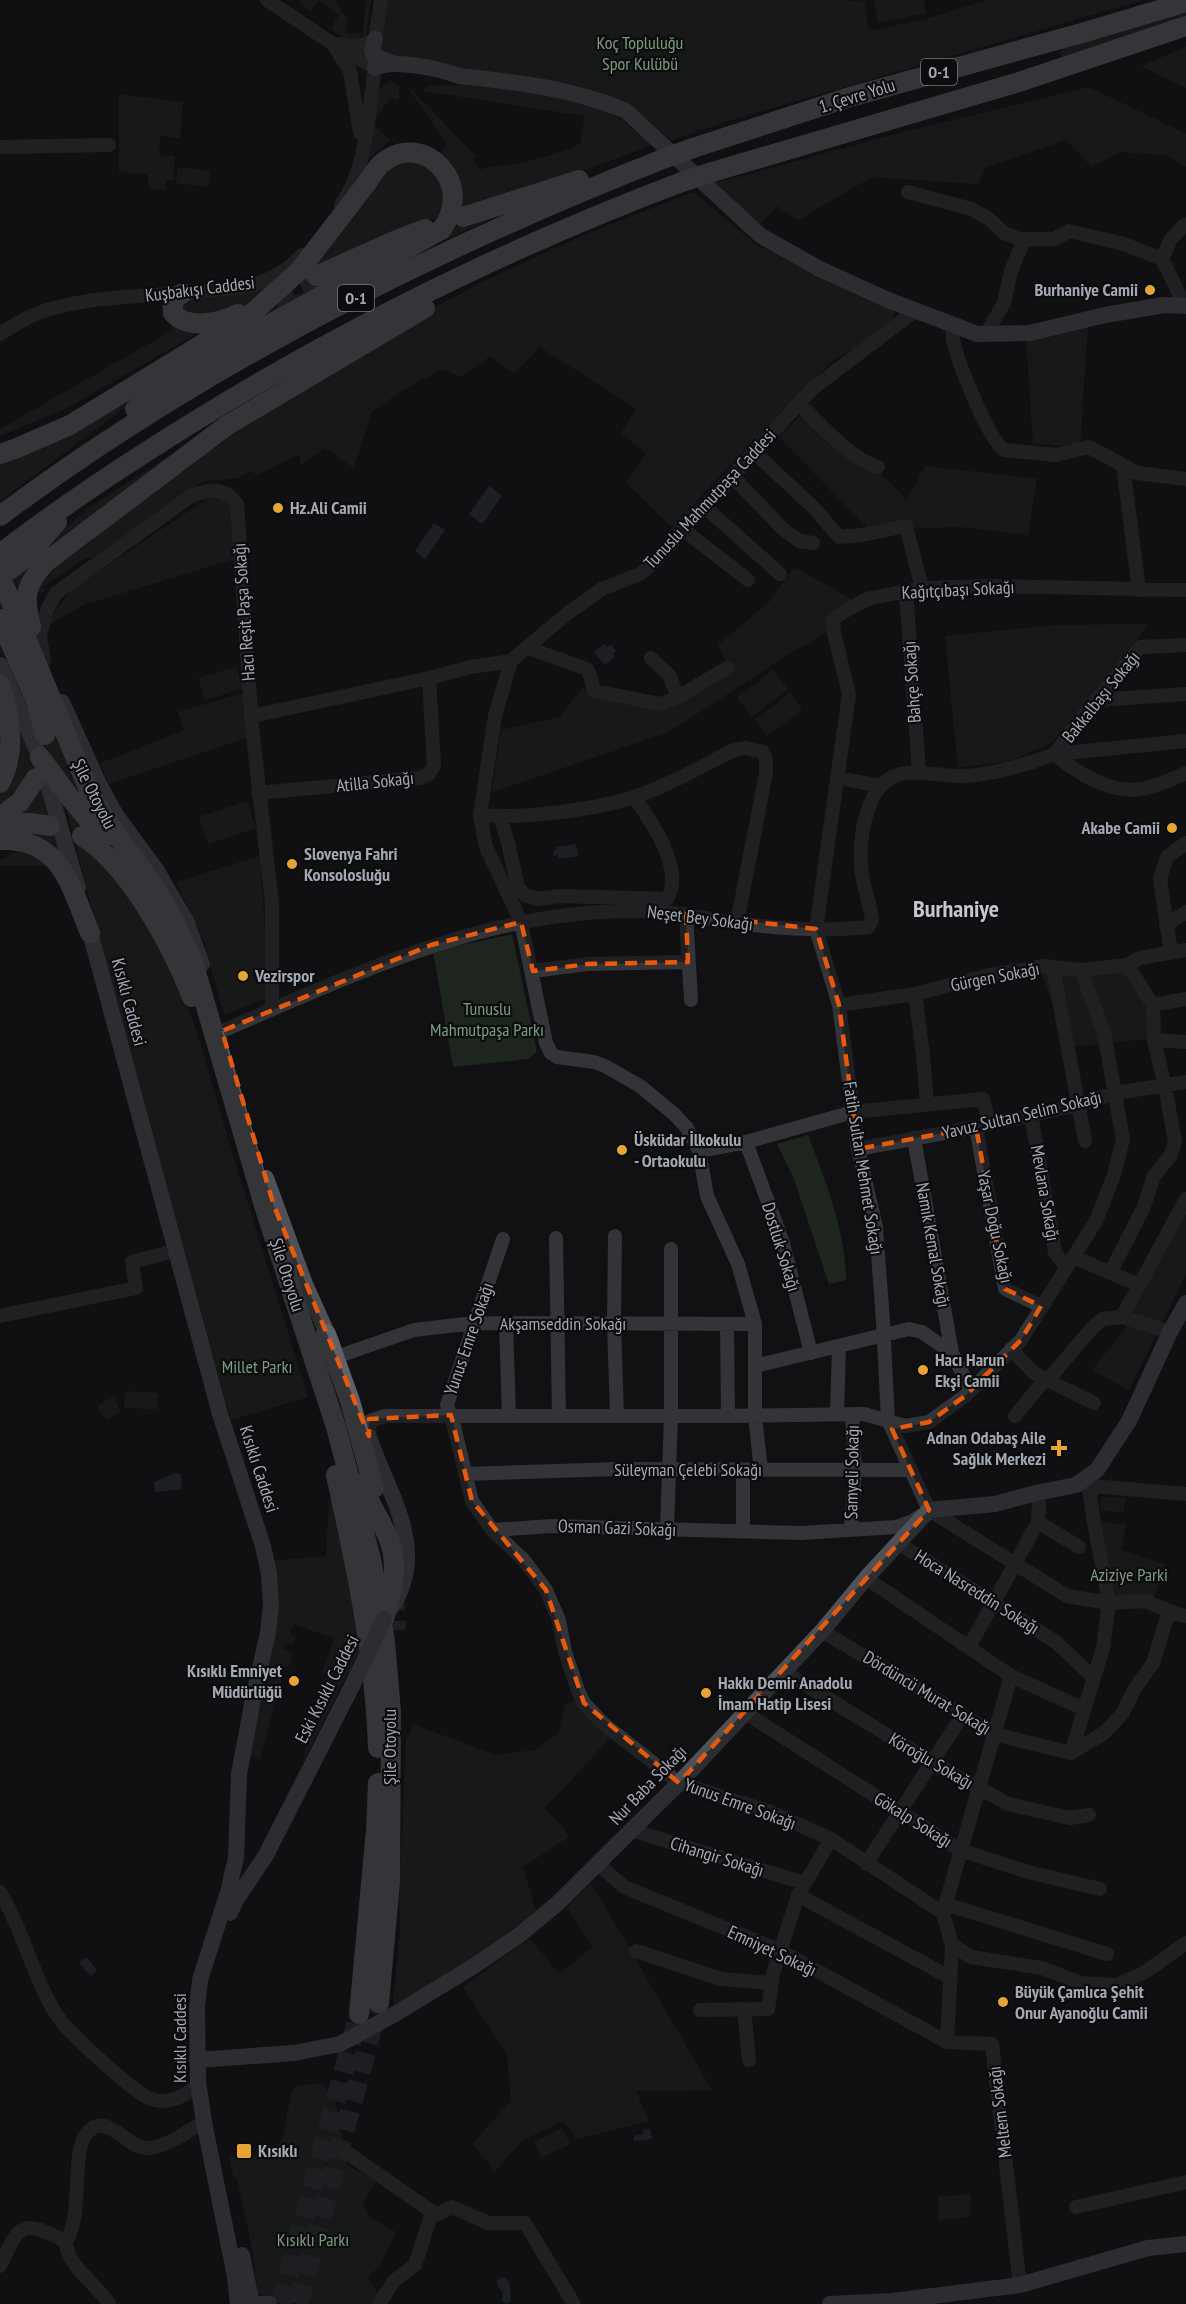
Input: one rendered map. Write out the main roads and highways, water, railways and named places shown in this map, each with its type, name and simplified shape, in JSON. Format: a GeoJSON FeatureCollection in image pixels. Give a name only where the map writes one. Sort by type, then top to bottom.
{"type":"FeatureCollection","features":[{"type":"Feature","properties":{"kind":"highway","name":"1. Çevre Yolu"},"geometry":{"type":"LineString","coordinates":[[668,157],[850,97],[1094,30],[1186,2]]}},
{"type":"Feature","properties":{"kind":"highway","name":"1. Çevre Yolu"},"geometry":{"type":"LineString","coordinates":[[507,255],[598,214],[679,183],[1018,82],[1186,27]]}},
{"type":"Feature","properties":{"kind":"highway"},"geometry":{"type":"LineString","coordinates":[[1101,72],[1129,47]]}},
{"type":"Feature","properties":{"kind":"highway"},"geometry":{"type":"LineString","coordinates":[[0,454],[52,434],[236,325],[280,291],[310,257],[381,164],[406,153],[428,158],[442,167],[453,191],[453,208],[447,222],[225,350],[81,447],[61,472]]}},
{"type":"Feature","properties":{"kind":"highway"},"geometry":{"type":"LineString","coordinates":[[463,217],[606,171],[668,157]]}},
{"type":"Feature","properties":{"kind":"highway","name":"O-1"},"geometry":{"type":"LineString","coordinates":[[0,516],[61,472],[224,370],[372,290],[530,213],[668,157]]}},
{"type":"Feature","properties":{"kind":"highway"},"geometry":{"type":"LineString","coordinates":[[316,276],[394,241],[434,229]]}},
{"type":"Feature","properties":{"kind":"highway"},"geometry":{"type":"LineString","coordinates":[[33,635],[26,606],[27,586],[46,562],[226,426],[458,288],[507,255]]}},
{"type":"Feature","properties":{"kind":"highway","name":"O-1"},"geometry":{"type":"LineString","coordinates":[[0,554],[80,495],[190,424],[300,358],[393,309],[507,255]]}},
{"type":"Feature","properties":{"kind":"highway"},"geometry":{"type":"LineString","coordinates":[[183,293],[172,303],[173,313],[178,318],[193,323],[228,319],[280,291]]}},
{"type":"Feature","properties":{"kind":"highway"},"geometry":{"type":"LineString","coordinates":[[0,443],[78,410],[201,336]]}},
{"type":"Feature","properties":{"kind":"highway"},"geometry":{"type":"LineString","coordinates":[[2,582],[80,495]]}},
{"type":"Feature","properties":{"kind":"highway","name":"Şile Otoyolu"},"geometry":{"type":"LineString","coordinates":[[2,582],[91,795],[105,823],[155,888],[176,925],[192,962],[263,1201],[336,1427],[354,1492],[371,1560],[385,1642],[391,1712],[390,1882],[379,2003]]}},
{"type":"Feature","properties":{"kind":"highway"},"geometry":{"type":"LineString","coordinates":[[0,619],[36,701],[45,735]]}},
{"type":"Feature","properties":{"kind":"highway"},"geometry":{"type":"LineString","coordinates":[[0,685],[10,739],[9,762],[0,783]]}},
{"type":"Feature","properties":{"kind":"highway","name":"Şile Otoyolu"},"geometry":{"type":"LineString","coordinates":[[40,757],[71,799],[118,853],[148,895],[178,951],[191,983],[235,1146],[327,1433],[360,1585],[373,1663],[378,1760],[376,1830],[359,2014]]}},
{"type":"Feature","properties":{"kind":"highway"},"geometry":{"type":"LineString","coordinates":[[0,817],[20,802],[36,778]]}},
{"type":"Feature","properties":{"kind":"highway"},"geometry":{"type":"LineString","coordinates":[[0,824],[29,823],[50,826]]}},
{"type":"Feature","properties":{"kind":"highway"},"geometry":{"type":"LineString","coordinates":[[82,836],[108,856],[150,916],[185,980],[200,1017]]}},
{"type":"Feature","properties":{"kind":"highway"},"geometry":{"type":"LineString","coordinates":[[0,840],[27,842],[42,849],[59,864],[90,933]]}},
{"type":"Feature","properties":{"kind":"highway"},"geometry":{"type":"LineString","coordinates":[[290,1284],[333,1387],[365,1492],[391,1545],[394,1572],[390,1624],[400,1715],[397,1803],[390,1882]]}},
{"type":"Feature","properties":{"kind":"highway"},"geometry":{"type":"LineString","coordinates":[[326,1334],[350,1401],[374,1488]]}},
{"type":"Feature","properties":{"kind":"main road"},"geometry":{"type":"LineString","coordinates":[[375,39],[372,51],[374,56],[395,64]]}},
{"type":"Feature","properties":{"kind":"main road"},"geometry":{"type":"LineString","coordinates":[[459,76],[446,71],[395,64],[380,65],[375,68],[391,75],[429,79],[459,76],[549,87],[598,99],[626,111],[761,236],[820,269],[915,311],[977,334],[1030,333],[1105,315],[1164,305],[1186,306]]}},
{"type":"Feature","properties":{"kind":"main road","name":"Eski Kısıklı Caddesi"},"geometry":{"type":"LineString","coordinates":[[2,582],[33,635],[99,784],[116,815],[157,871],[186,921],[202,962],[274,1206],[326,1334],[354,1390],[369,1437],[404,1526],[408,1553],[404,1584],[390,1624],[353,1684],[265,1856],[236,1900],[225,1924],[209,1975],[201,2060]]}},
{"type":"Feature","properties":{"kind":"main road","name":"Kısıklı Caddesi"},"geometry":{"type":"LineString","coordinates":[[0,665],[40,757],[177,1250],[220,1414],[263,1546],[269,1574],[271,1605],[268,1633],[252,1700],[239,1774],[236,1858],[228,1892],[200,1980],[197,2008],[201,2060],[209,2091],[248,2304]]}},
{"type":"Feature","properties":{"kind":"main road","name":"Nur Baba Sokağı"},"geometry":{"type":"LineString","coordinates":[[201,2060],[294,2053],[340,2044],[405,2008],[518,1936],[558,1903],[679,1783],[822,1631],[866,1578],[929,1510],[995,1504],[1036,1493],[1083,1486],[1097,1470],[1129,1421],[1186,1303]]}},
{"type":"Feature","properties":{"kind":"main road"},"geometry":{"type":"LineString","coordinates":[[236,1858],[249,1865],[265,1856]]}},
{"type":"Feature","properties":{"kind":"main road","name":"Kısıklı Caddesi"},"geometry":{"type":"LineString","coordinates":[[201,2060],[198,2082],[204,2122],[235,2276],[248,2304]]}},
{"type":"Feature","properties":{"kind":"main road"},"geometry":{"type":"LineString","coordinates":[[830,2304],[914,2301],[1020,2284],[1148,2248],[1186,2244]]}},
{"type":"Feature","properties":{"kind":"main road"},"geometry":{"type":"LineString","coordinates":[[248,2304],[269,2304]]}},
{"type":"Feature","properties":{"kind":"tunnel"},"geometry":{"type":"LineString","coordinates":[[274,299],[316,276]]}},
{"type":"Feature","properties":{"kind":"tunnel"},"geometry":{"type":"LineString","coordinates":[[394,1591],[396,1630]]}},
{"type":"Feature","properties":{"kind":"tunnel"},"geometry":{"type":"LineString","coordinates":[[298,2304],[379,2003]]}},
{"type":"Feature","properties":{"kind":"tunnel"},"geometry":{"type":"LineString","coordinates":[[281,2304],[359,2014]]}},
{"type":"Feature","properties":{"kind":"place","name":"Burhaniye Camii"},"geometry":{"type":"Point","coordinates":[1150,290]}},
{"type":"Feature","properties":{"kind":"place","name":"Hz.Ali Camii"},"geometry":{"type":"Point","coordinates":[278,508]}},
{"type":"Feature","properties":{"kind":"place","name":"Akabe Camii"},"geometry":{"type":"Point","coordinates":[1172,828]}},
{"type":"Feature","properties":{"kind":"place","name":"Slovenya Fahri Konsolosluğu"},"geometry":{"type":"Point","coordinates":[292,864]}},
{"type":"Feature","properties":{"kind":"place","name":"Vezirspor"},"geometry":{"type":"Point","coordinates":[243,976]}},
{"type":"Feature","properties":{"kind":"place","name":"Üsküdar İlkokulu - Ortaokulu"},"geometry":{"type":"Point","coordinates":[622,1150]}},
{"type":"Feature","properties":{"kind":"place","name":"Hacı Harun Ekşi Camii"},"geometry":{"type":"Point","coordinates":[923,1370]}},
{"type":"Feature","properties":{"kind":"place","name":"Adnan Odabaş Aile Sağlık Merkezi"},"geometry":{"type":"Point","coordinates":[1059,1448]}},
{"type":"Feature","properties":{"kind":"place","name":"Kısıklı Emniyet Müdürlüğü"},"geometry":{"type":"Point","coordinates":[294,1681]}},
{"type":"Feature","properties":{"kind":"place","name":"Hakkı Demir Anadolu İmam Hatip Lisesi"},"geometry":{"type":"Point","coordinates":[706,1693]}},
{"type":"Feature","properties":{"kind":"place","name":"Büyük Çamlıca Şehit Onur Ayanoğlu Camii"},"geometry":{"type":"Point","coordinates":[1003,2002]}},
{"type":"Feature","properties":{"kind":"place","name":"Kısıklı"},"geometry":{"type":"Point","coordinates":[244,2151]}},
{"type":"Feature","properties":{"kind":"district","name":"Burhaniye"},"geometry":{"type":"Point","coordinates":[956,909]}},
{"type":"Feature","properties":{"kind":"park label","name":"Koç Topluluğu Spor Kulübü"},"geometry":{"type":"Point","coordinates":[640,53]}},
{"type":"Feature","properties":{"kind":"park label","name":"Tunuslu Mahmutpaşa Parkı"},"geometry":{"type":"Point","coordinates":[487,1019]}},
{"type":"Feature","properties":{"kind":"park label","name":"Millet Parkı"},"geometry":{"type":"Point","coordinates":[257,1367]}},
{"type":"Feature","properties":{"kind":"park label","name":"Aziziye Parki"},"geometry":{"type":"Point","coordinates":[1129,1575]}},
{"type":"Feature","properties":{"kind":"park label","name":"Kısıklı Parkı"},"geometry":{"type":"Point","coordinates":[313,2240]}}]}
